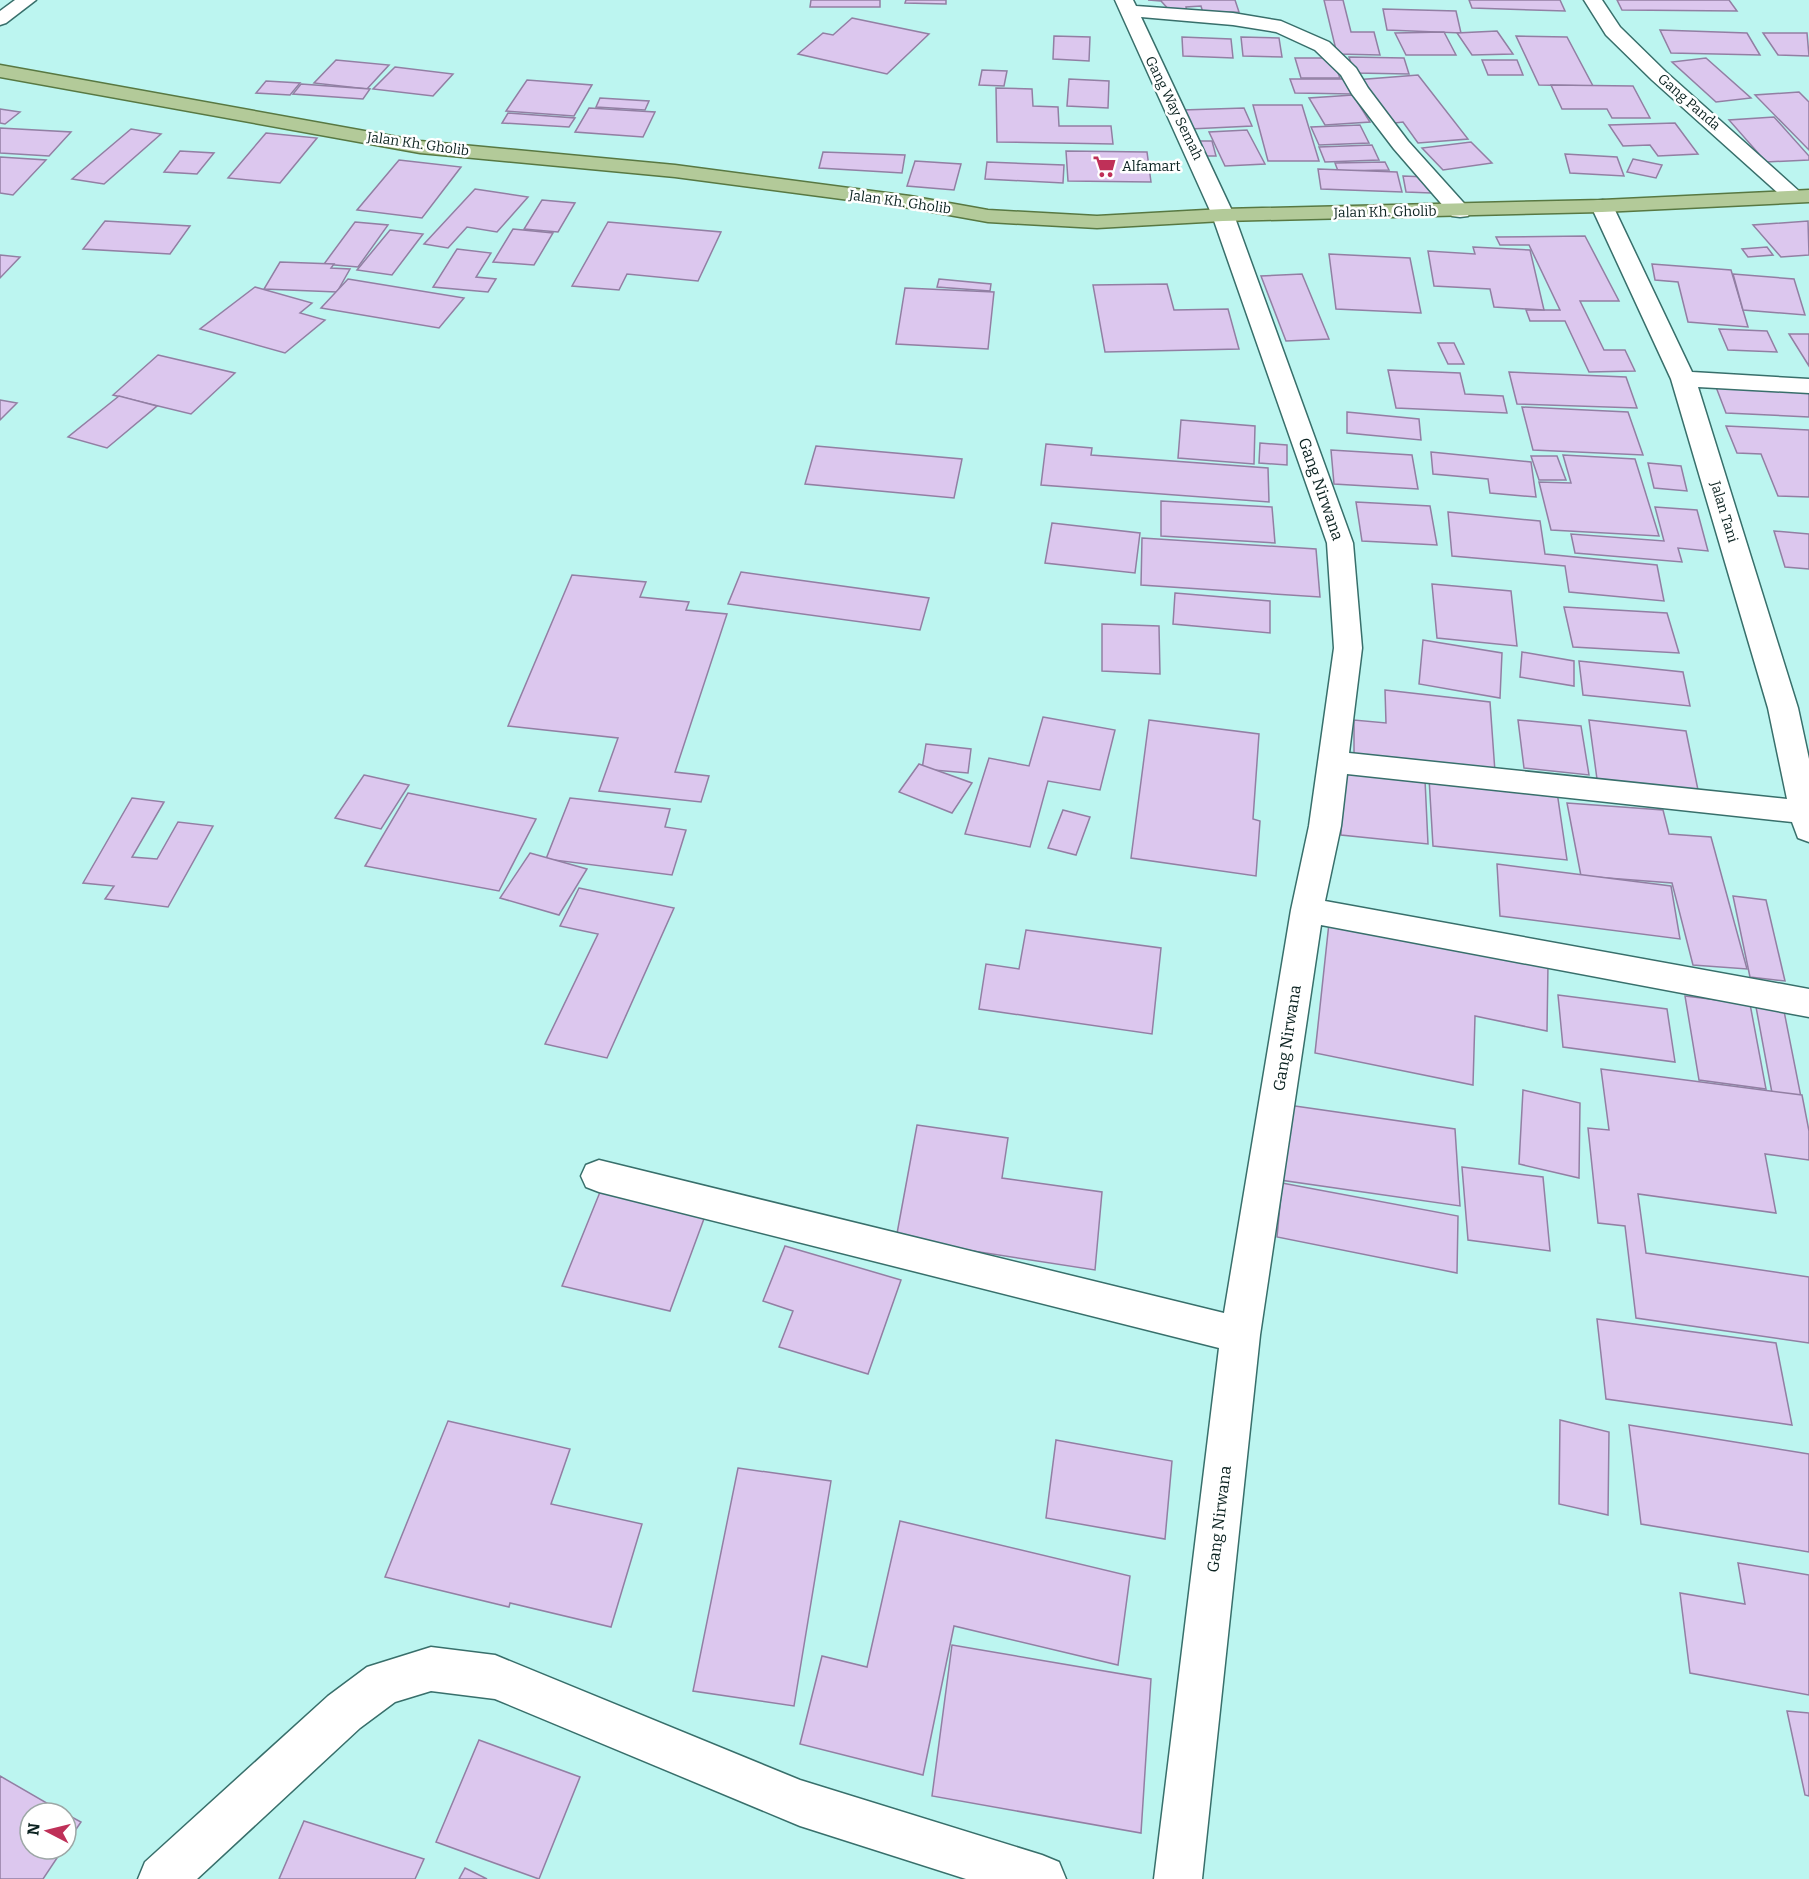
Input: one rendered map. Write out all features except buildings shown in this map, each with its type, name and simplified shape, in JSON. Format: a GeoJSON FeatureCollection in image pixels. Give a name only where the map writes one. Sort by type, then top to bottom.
{"type":"FeatureCollection","features":[{"type":"Feature","properties":{"kind":"main road","name":"Jalan Kh. Gholib"},"geometry":{"type":"LineString","coordinates":[[0,71],[420,147],[675,171],[910,202],[988,216],[1097,222],[1223,215],[1602,206],[1801,196]]}},
{"type":"Feature","properties":{"kind":"street"},"geometry":{"type":"LineString","coordinates":[[0,19],[27,0]]}},
{"type":"Feature","properties":{"kind":"street","name":"Gang Panda"},"geometry":{"type":"LineString","coordinates":[[1593,0],[1613,31],[1636,54],[1801,196]]}},
{"type":"Feature","properties":{"kind":"street"},"geometry":{"type":"LineString","coordinates":[[1126,5],[1281,27],[1322,46],[1348,72],[1401,145],[1460,210]]}},
{"type":"Feature","properties":{"kind":"street","name":"Gang Way Semah"},"geometry":{"type":"LineString","coordinates":[[1126,5],[1178,113],[1223,215]]}},
{"type":"Feature","properties":{"kind":"street","name":"Jalan Tani"},"geometry":{"type":"LineString","coordinates":[[1602,206],[1683,379],[1783,708],[1807,821]]}},
{"type":"Feature","properties":{"kind":"street","name":"Gang Nirwana"},"geometry":{"type":"LineString","coordinates":[[1178,1879],[1240,1335],[1307,910],[1325,826],[1348,648],[1340,543],[1223,215]]}},
{"type":"Feature","properties":{"kind":"street"},"geometry":{"type":"LineString","coordinates":[[1683,379],[1809,386]]}},
{"type":"Feature","properties":{"kind":"street"},"geometry":{"type":"LineString","coordinates":[[1334,762],[1807,821]]}},
{"type":"Feature","properties":{"kind":"street"},"geometry":{"type":"LineString","coordinates":[[1307,910],[1809,1003]]}},
{"type":"Feature","properties":{"kind":"street"},"geometry":{"type":"LineString","coordinates":[[598,1176],[1240,1335]]}},
{"type":"Feature","properties":{"kind":"street"},"geometry":{"type":"LineString","coordinates":[[162,1879],[344,1712],[383,1683],[431,1669],[495,1677],[800,1803],[1042,1879]]}},
{"type":"Feature","properties":{"kind":"place","name":"Alfamart"},"geometry":{"type":"Point","coordinates":[1104,166]}}]}
